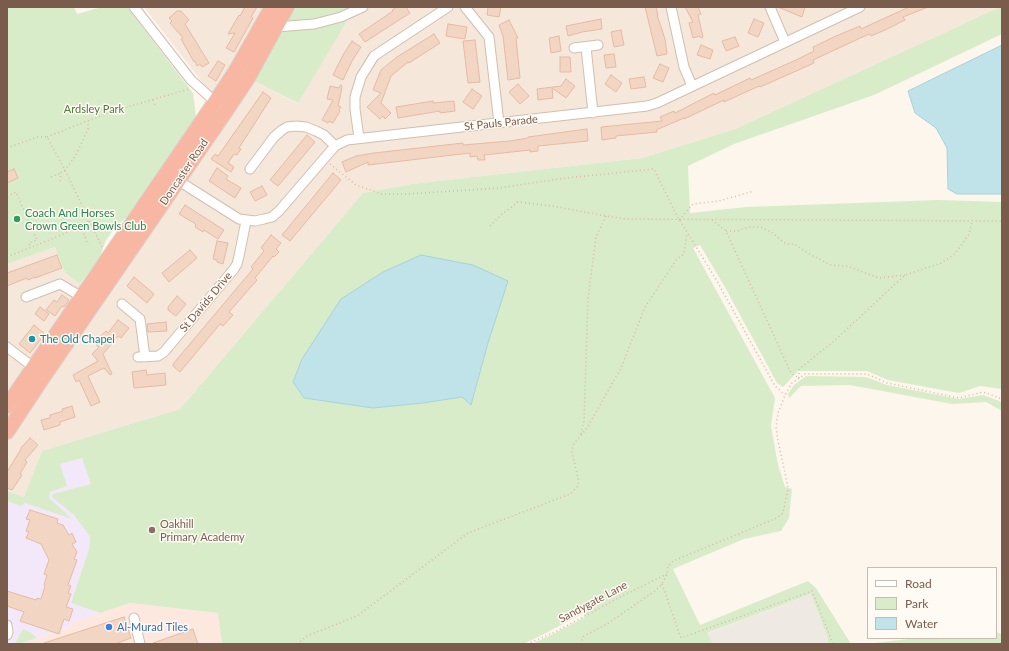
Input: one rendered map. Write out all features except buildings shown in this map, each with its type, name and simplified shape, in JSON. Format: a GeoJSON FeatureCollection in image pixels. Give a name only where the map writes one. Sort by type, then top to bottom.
{"type":"FeatureCollection","features":[{"type":"Feature","properties":{"kind":"highway","name":"Doncaster Road"},"geometry":{"type":"LineString","coordinates":[[7,406],[39,372],[173,177],[215,102],[235,72],[272,7]]}},
{"type":"Feature","properties":{"kind":"highway","name":"Doncaster Road"},"geometry":{"type":"LineString","coordinates":[[7,432],[82,297],[111,255],[224,114],[248,78],[287,7]]}},
{"type":"Feature","properties":{"kind":"street"},"geometry":{"type":"LineString","coordinates":[[134,7],[190,80],[215,102],[224,114]]}},
{"type":"Feature","properties":{"kind":"street"},"geometry":{"type":"LineString","coordinates":[[276,27],[314,24],[341,17],[363,7]]}},
{"type":"Feature","properties":{"kind":"street"},"geometry":{"type":"LineString","coordinates":[[359,138],[355,96],[361,78],[374,56],[448,7]]}},
{"type":"Feature","properties":{"kind":"street"},"geometry":{"type":"LineString","coordinates":[[465,7],[488,36],[499,123]]}},
{"type":"Feature","properties":{"kind":"street"},"geometry":{"type":"LineString","coordinates":[[671,7],[684,67],[692,86]]}},
{"type":"Feature","properties":{"kind":"street"},"geometry":{"type":"LineString","coordinates":[[770,7],[785,42]]}},
{"type":"Feature","properties":{"kind":"street","name":"St Pauls Parade"},"geometry":{"type":"LineString","coordinates":[[246,221],[272,217],[279,211],[335,146],[347,140],[647,106],[657,103],[860,7]]}},
{"type":"Feature","properties":{"kind":"street"},"geometry":{"type":"LineString","coordinates":[[574,48],[598,45]]}},
{"type":"Feature","properties":{"kind":"street"},"geometry":{"type":"LineString","coordinates":[[586,47],[593,113]]}},
{"type":"Feature","properties":{"kind":"street"},"geometry":{"type":"LineString","coordinates":[[250,169],[274,136],[287,127],[306,127],[324,135],[335,146]]}},
{"type":"Feature","properties":{"kind":"street"},"geometry":{"type":"LineString","coordinates":[[173,177],[234,216],[246,221]]}},
{"type":"Feature","properties":{"kind":"street","name":"St Davids Drive"},"geometry":{"type":"LineString","coordinates":[[122,304],[140,319],[142,357],[158,356],[164,352],[176,332],[237,264],[246,221]]}},
{"type":"Feature","properties":{"kind":"street"},"geometry":{"type":"LineString","coordinates":[[26,297],[60,284],[82,297]]}},
{"type":"Feature","properties":{"kind":"street"},"geometry":{"type":"LineString","coordinates":[[7,347],[39,372]]}},
{"type":"Feature","properties":{"kind":"street"},"geometry":{"type":"LineString","coordinates":[[134,618],[140,644]]}},
{"type":"Feature","properties":{"kind":"street"},"geometry":{"type":"LineString","coordinates":[[7,625],[7,635]]}},
{"type":"Feature","properties":{"kind":"path"},"geometry":{"type":"LineString","coordinates":[[7,148],[37,137],[47,137],[110,112],[197,86]]}},
{"type":"Feature","properties":{"kind":"path"},"geometry":{"type":"LineString","coordinates":[[153,100],[156,107]]}},
{"type":"Feature","properties":{"kind":"path"},"geometry":{"type":"LineString","coordinates":[[51,178],[65,170],[76,155],[88,129],[88,121]]}},
{"type":"Feature","properties":{"kind":"path"},"geometry":{"type":"LineString","coordinates":[[47,137],[65,170],[102,248],[111,255]]}},
{"type":"Feature","properties":{"kind":"path"},"geometry":{"type":"LineString","coordinates":[[324,159],[356,185],[382,194],[408,194],[499,188],[566,178],[654,169],[679,220],[717,281],[775,386],[785,395]]}},
{"type":"Feature","properties":{"kind":"path"},"geometry":{"type":"LineString","coordinates":[[60,181],[61,173]]}},
{"type":"Feature","properties":{"kind":"path"},"geometry":{"type":"LineString","coordinates":[[679,220],[693,204],[719,201],[754,191]]}},
{"type":"Feature","properties":{"kind":"path"},"geometry":{"type":"LineString","coordinates":[[7,196],[16,192],[37,240],[29,243],[30,248]]}},
{"type":"Feature","properties":{"kind":"path"},"geometry":{"type":"LineString","coordinates":[[490,226],[518,202],[553,206],[626,219],[1002,221]]}},
{"type":"Feature","properties":{"kind":"path"},"geometry":{"type":"LineString","coordinates":[[581,436],[584,421],[588,298],[596,237],[606,216]]}},
{"type":"Feature","properties":{"kind":"path"},"geometry":{"type":"LineString","coordinates":[[712,220],[726,231],[791,373],[799,378]]}},
{"type":"Feature","properties":{"kind":"path"},"geometry":{"type":"LineString","coordinates":[[7,257],[81,226],[89,221]]}},
{"type":"Feature","properties":{"kind":"path"},"geometry":{"type":"LineString","coordinates":[[726,231],[738,231],[748,227],[761,227],[786,244],[794,244],[831,265],[847,266],[879,278],[905,275],[941,264],[955,254],[969,234],[972,221]]}},
{"type":"Feature","properties":{"kind":"path"},"geometry":{"type":"LineString","coordinates":[[81,226],[88,245]]}},
{"type":"Feature","properties":{"kind":"path"},"geometry":{"type":"LineString","coordinates":[[297,644],[307,636],[357,616],[468,533],[570,494],[578,486],[578,478],[572,452],[573,445],[587,428],[621,368],[645,307],[677,259],[684,254],[687,233]]}},
{"type":"Feature","properties":{"kind":"path"},"geometry":{"type":"LineString","coordinates":[[799,378],[799,369],[832,342],[905,275]]}},
{"type":"Feature","properties":{"kind":"path"},"geometry":{"type":"LineString","coordinates":[[580,644],[584,636],[607,624],[655,591],[662,584],[667,574],[668,566],[673,560],[777,518],[783,513],[788,489],[776,427],[778,414],[785,395],[792,383],[805,374],[867,374],[887,383],[959,398],[983,392],[1002,399]]}},
{"type":"Feature","properties":{"kind":"path","name":"Sandygate Lane"},"geometry":{"type":"LineString","coordinates":[[527,644],[555,632],[667,574]]}},
{"type":"Feature","properties":{"kind":"path"},"geometry":{"type":"LineString","coordinates":[[662,584],[681,638],[812,592],[833,644]]}},
{"type":"Feature","properties":{"kind":"shaded area"},"geometry":{"type":"Polygon","coordinates":[[[144,7],[296,7],[254,81],[297,103],[350,16],[370,7],[1000,7],[735,129],[642,158],[412,184],[363,193],[180,409],[42,451],[24,497],[7,491],[7,264],[55,247],[65,273],[105,299],[229,117],[144,7]]]}},
{"type":"Feature","properties":{"kind":"shaded area","name":"Oakhill Primary Academy"},"geometry":{"type":"Polygon","coordinates":[[[137,422],[74,515],[90,537],[89,549],[71,603],[100,613],[77,620],[67,628],[20,644],[7,644],[7,491],[24,497],[42,451],[137,422]]]}},
{"type":"Feature","properties":{"kind":"shaded area"},"geometry":{"type":"Polygon","coordinates":[[[811,594],[828,639],[827,644],[713,644],[706,634],[811,594]]]}},
{"type":"Feature","properties":{"kind":"shaded area"},"geometry":{"type":"Polygon","coordinates":[[[130,603],[219,613],[222,644],[20,644],[67,628],[77,620],[130,603]]]}},
{"type":"Feature","properties":{"kind":"green space","name":"Ardsley Park"},"geometry":{"type":"Polygon","coordinates":[[[7,7],[74,7],[77,14],[102,7],[127,7],[193,93],[196,117],[127,217],[115,227],[105,242],[100,257],[80,284],[65,273],[55,247],[7,264],[7,7]]]}},
{"type":"Feature","properties":{"kind":"green space"},"geometry":{"type":"Polygon","coordinates":[[[296,7],[356,7],[315,21],[286,24],[296,7]]]}},
{"type":"Feature","properties":{"kind":"green space"},"geometry":{"type":"Polygon","coordinates":[[[1002,7],[1002,34],[874,95],[734,144],[688,166],[690,213],[746,207],[938,200],[1002,202],[1002,389],[980,386],[959,393],[888,380],[867,371],[798,371],[783,387],[777,383],[726,289],[700,245],[693,248],[775,398],[771,426],[778,465],[785,487],[792,489],[789,518],[781,531],[744,539],[673,569],[700,625],[808,581],[816,588],[851,644],[827,644],[828,639],[811,594],[707,633],[713,644],[532,644],[585,617],[584,613],[523,644],[222,644],[218,613],[130,603],[100,613],[71,603],[89,549],[90,537],[74,515],[52,497],[53,494],[91,484],[82,458],[60,464],[67,486],[50,492],[49,498],[72,519],[25,503],[21,506],[7,501],[7,491],[24,497],[42,451],[180,409],[363,193],[412,184],[642,158],[735,129],[1002,7]],[[488,343],[302,359],[293,381],[304,398],[373,408],[462,397],[471,405],[488,343]]]}},
{"type":"Feature","properties":{"kind":"green space"},"geometry":{"type":"Polygon","coordinates":[[[350,16],[298,103],[254,81],[283,30],[350,16]]]}},
{"type":"Feature","properties":{"kind":"green space"},"geometry":{"type":"Polygon","coordinates":[[[806,376],[866,377],[887,385],[959,399],[983,395],[1002,402],[1002,411],[986,402],[952,404],[850,385],[801,386],[789,398],[788,394],[794,385],[806,376]]]}},
{"type":"Feature","properties":{"kind":"green space"},"geometry":{"type":"Polygon","coordinates":[[[23,629],[30,632],[37,638],[15,644],[23,629]]]}},
{"type":"Feature","properties":{"kind":"green space"},"geometry":{"type":"Polygon","coordinates":[[[997,632],[1002,634],[1002,644],[866,644],[908,639],[997,639],[997,632]]]}},
{"type":"Feature","properties":{"kind":"water"},"geometry":{"type":"Polygon","coordinates":[[[1002,45],[1002,194],[957,194],[948,189],[947,148],[936,128],[915,113],[908,91],[1002,45]]]}},
{"type":"Feature","properties":{"kind":"water"},"geometry":{"type":"Polygon","coordinates":[[[421,255],[473,265],[508,281],[488,343],[471,405],[462,397],[373,408],[304,398],[293,382],[302,359],[341,299],[383,272],[421,255]]]}},
{"type":"Feature","properties":{"kind":"place","name":"Coach And Horses Crown Green Bowls Club"},"geometry":{"type":"Point","coordinates":[17,219]}},
{"type":"Feature","properties":{"kind":"place","name":"The Old Chapel"},"geometry":{"type":"Point","coordinates":[32,339]}},
{"type":"Feature","properties":{"kind":"place","name":"Oakhill Primary Academy"},"geometry":{"type":"Point","coordinates":[152,530]}},
{"type":"Feature","properties":{"kind":"place","name":"Al-Murad Tiles"},"geometry":{"type":"Point","coordinates":[109,627]}}]}
